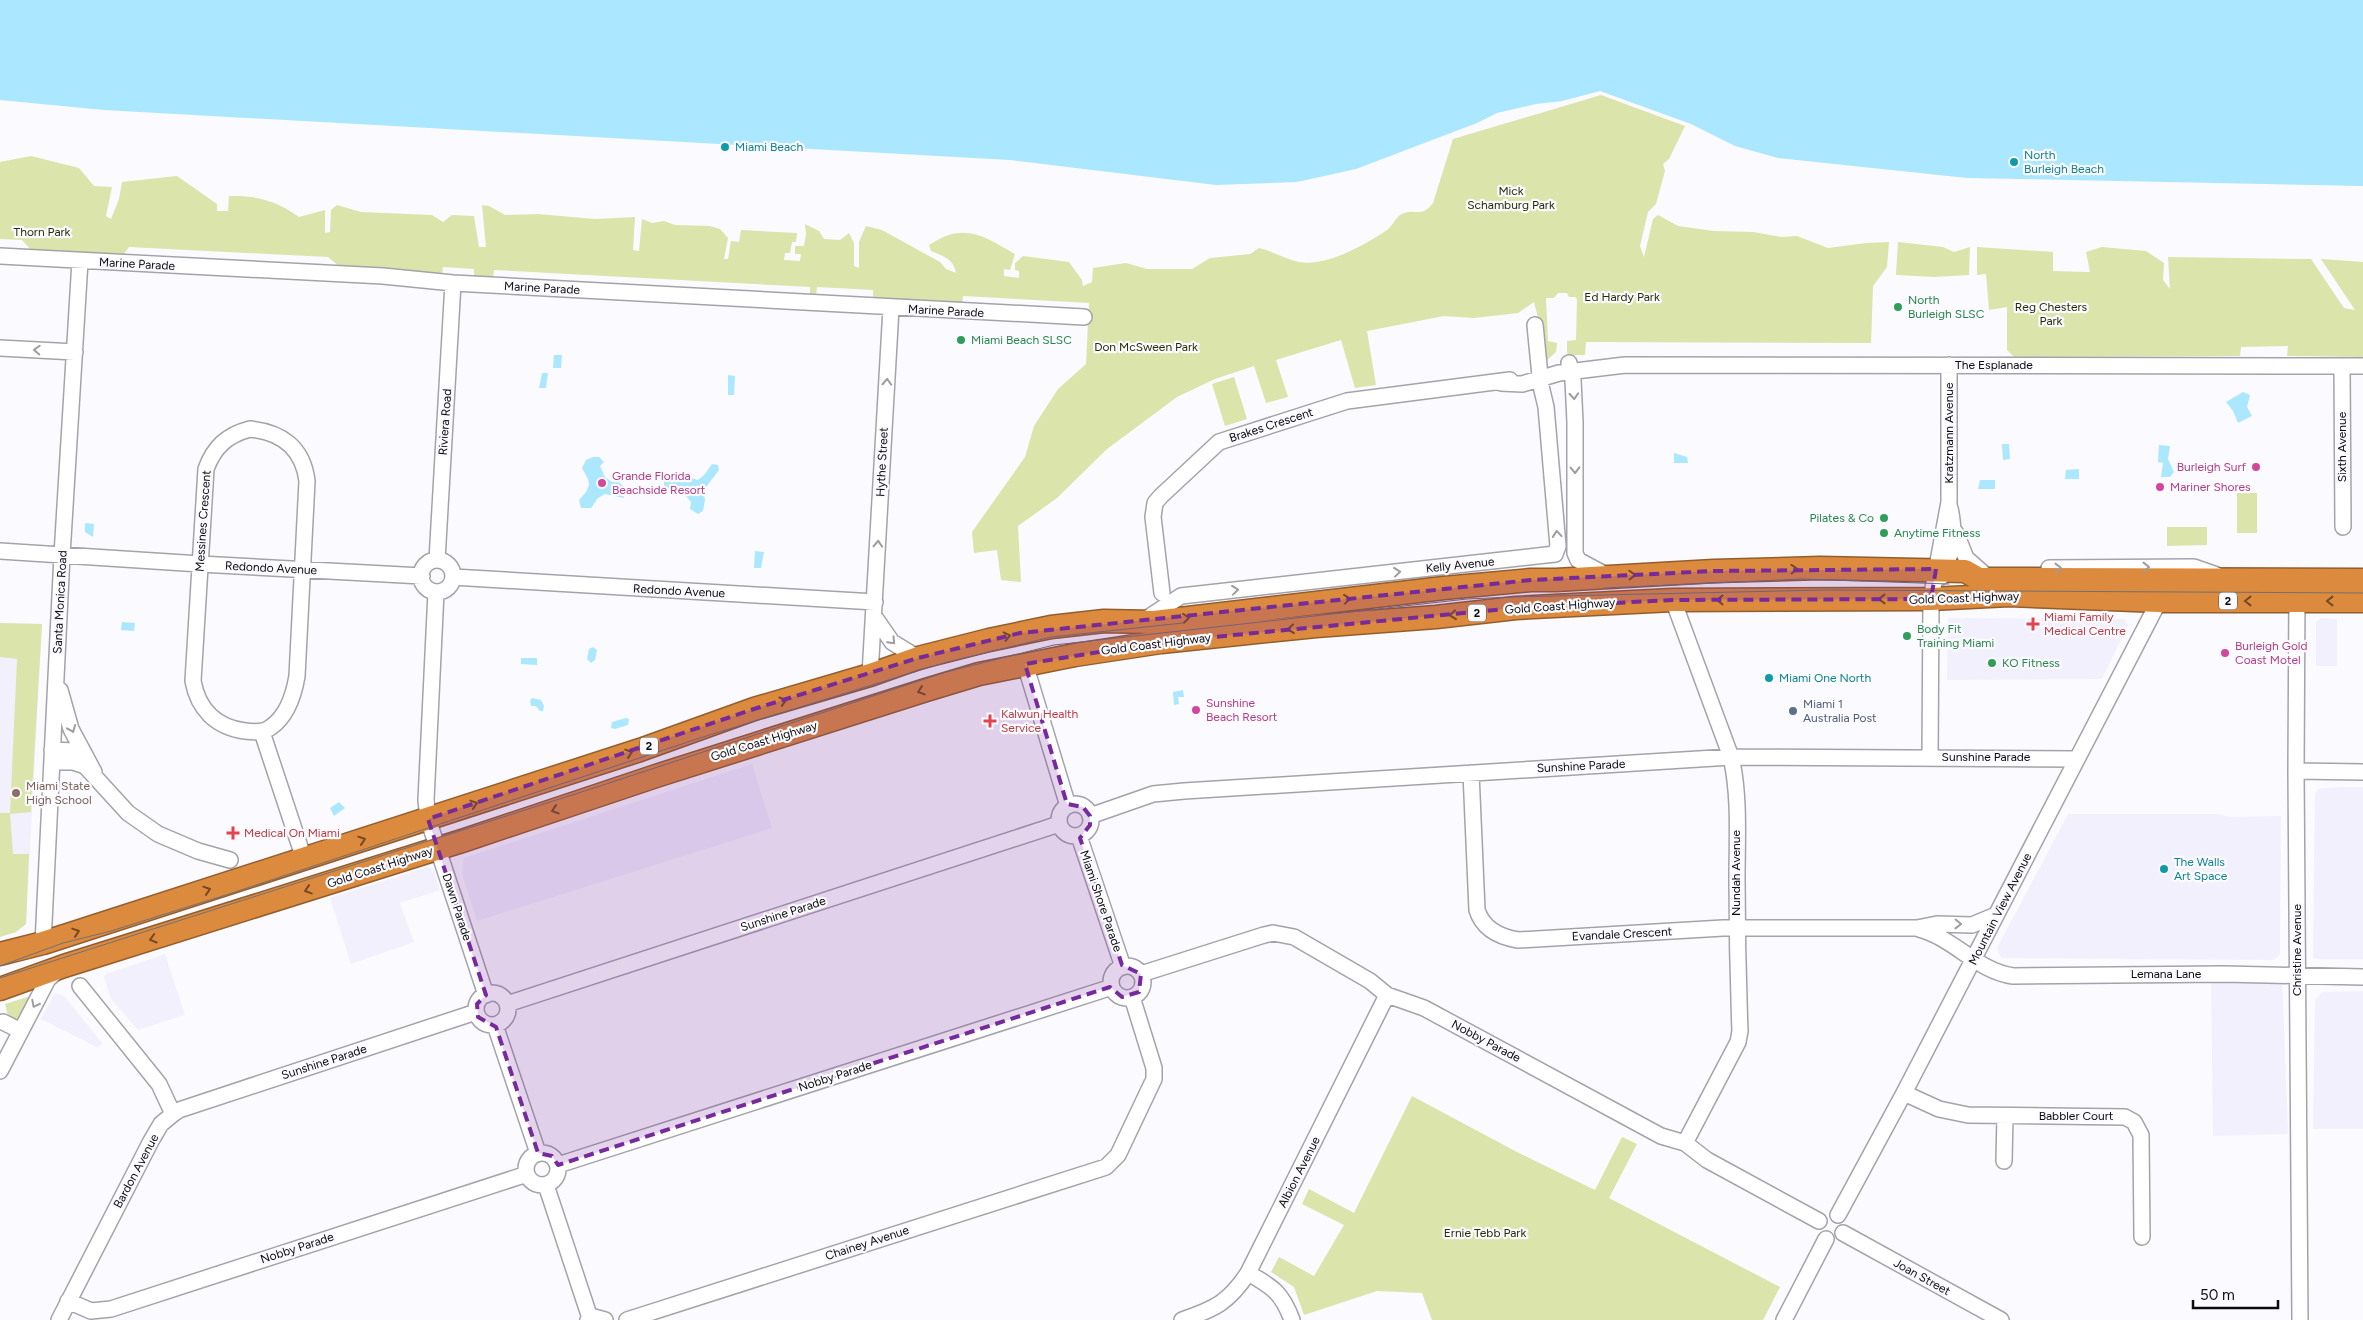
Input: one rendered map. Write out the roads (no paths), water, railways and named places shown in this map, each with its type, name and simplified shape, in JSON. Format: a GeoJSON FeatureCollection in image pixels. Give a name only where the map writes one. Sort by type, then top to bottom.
{"type":"FeatureCollection","features":[{"type":"Feature","properties":{"kind":"highway","name":"Gold Coast Highway"},"geometry":{"type":"LineString","coordinates":[[0,954],[43,943],[428,819],[640,750],[754,709],[870,675],[918,658],[1051,627],[1104,621],[1142,622],[1531,580],[1820,568],[1940,570],[1992,574],[2225,580],[2363,602]]}},
{"type":"Feature","properties":{"kind":"highway","name":"Gold Coast Highway"},"geometry":{"type":"LineString","coordinates":[[0,990],[64,966],[438,848],[926,690],[979,674],[1024,664],[1161,642],[1516,608],[1673,600],[1931,599],[2009,595],[2158,601],[2298,591],[2363,580]]}},
{"type":"Feature","properties":{"kind":"street","name":"Marine Parade"},"geometry":{"type":"LineString","coordinates":[[0,256],[383,276],[453,283],[891,308],[1084,317]]}},
{"type":"Feature","properties":{"kind":"street","name":"Santa Monica Road"},"geometry":{"type":"LineString","coordinates":[[43,943],[56,665],[80,261]]}},
{"type":"Feature","properties":{"kind":"street","name":"Riviera Road"},"geometry":{"type":"LineString","coordinates":[[437,560],[453,283]]}},
{"type":"Feature","properties":{"kind":"street","name":"Hythe Street"},"geometry":{"type":"LineString","coordinates":[[870,675],[891,308]]}},
{"type":"Feature","properties":{"kind":"street","name":"Kelly Avenue"},"geometry":{"type":"LineString","coordinates":[[1142,622],[1181,596],[1554,554],[1558,546],[1550,447],[1535,325]]}},
{"type":"Feature","properties":{"kind":"street"},"geometry":{"type":"LineString","coordinates":[[0,348],[75,352]]}},
{"type":"Feature","properties":{"kind":"street","name":"The Esplanade"},"geometry":{"type":"LineString","coordinates":[[1566,368],[1594,359],[1625,365],[2363,366]]}},
{"type":"Feature","properties":{"kind":"street","name":"Kratzmann Avenue"},"geometry":{"type":"LineString","coordinates":[[1931,599],[1940,570],[1949,502],[1949,365]]}},
{"type":"Feature","properties":{"kind":"street","name":"Sixth Avenue"},"geometry":{"type":"LineString","coordinates":[[2342,366],[2343,527]]}},
{"type":"Feature","properties":{"kind":"street"},"geometry":{"type":"LineString","coordinates":[[1566,368],[1575,422],[1576,558],[1608,576]]}},
{"type":"Feature","properties":{"kind":"street","name":"Brakes Crescent"},"geometry":{"type":"LineString","coordinates":[[1162,593],[1153,517],[1154,506],[1161,496],[1215,444],[1347,401],[1501,383],[1522,384],[1540,374],[1566,368]]}},
{"type":"Feature","properties":{"kind":"street","name":"Messines Crescent"},"geometry":{"type":"LineString","coordinates":[[250,429],[268,432],[285,439],[294,446],[305,468],[307,481],[302,569],[297,676],[290,702],[271,727],[262,732],[237,730],[215,720],[201,705],[193,681],[204,484],[210,457],[227,438],[250,429]]}},
{"type":"Feature","properties":{"kind":"street","name":"Kratzmann Avenue"},"geometry":{"type":"LineString","coordinates":[[1940,570],[1952,551],[1955,529],[1949,502]]}},
{"type":"Feature","properties":{"kind":"street"},"geometry":{"type":"LineString","coordinates":[[1955,529],[1964,555],[1992,574]]}},
{"type":"Feature","properties":{"kind":"street","name":"Redondo Avenue"},"geometry":{"type":"LineString","coordinates":[[0,551],[422,576]]}},
{"type":"Feature","properties":{"kind":"street"},"geometry":{"type":"LineString","coordinates":[[437,560],[447,563],[453,577],[448,588],[436,592],[426,587],[422,576],[425,566],[437,560]]}},
{"type":"Feature","properties":{"kind":"street","name":"Redondo Avenue"},"geometry":{"type":"LineString","coordinates":[[453,577],[875,603]]}},
{"type":"Feature","properties":{"kind":"street","name":"Christine Avenue"},"geometry":{"type":"LineString","coordinates":[[2298,591],[2296,771],[2300,1320]]}},
{"type":"Feature","properties":{"kind":"street"},"geometry":{"type":"LineString","coordinates":[[428,819],[426,792],[436,592]]}},
{"type":"Feature","properties":{"kind":"street"},"geometry":{"type":"LineString","coordinates":[[1930,757],[1931,599]]}},
{"type":"Feature","properties":{"kind":"street","name":"Nundah Avenue"},"geometry":{"type":"LineString","coordinates":[[1673,600],[1732,757],[1736,835],[1740,1031],[1738,1042],[1685,1144]]}},
{"type":"Feature","properties":{"kind":"street","name":"Mountain View Avenue"},"geometry":{"type":"LineString","coordinates":[[1838,1215],[1974,959],[2158,601]]}},
{"type":"Feature","properties":{"kind":"street"},"geometry":{"type":"LineString","coordinates":[[875,603],[892,642],[918,658]]}},
{"type":"Feature","properties":{"kind":"street"},"geometry":{"type":"LineString","coordinates":[[1024,664],[1068,806]]}},
{"type":"Feature","properties":{"kind":"street"},"geometry":{"type":"LineString","coordinates":[[56,665],[66,714],[85,756],[96,776],[128,814],[148,828],[198,851],[230,860]]}},
{"type":"Feature","properties":{"kind":"street"},"geometry":{"type":"LineString","coordinates":[[262,732],[304,859]]}},
{"type":"Feature","properties":{"kind":"street"},"geometry":{"type":"LineString","coordinates":[[52,756],[74,751],[85,756]]}},
{"type":"Feature","properties":{"kind":"street"},"geometry":{"type":"LineString","coordinates":[[52,756],[80,764],[96,776]]}},
{"type":"Feature","properties":{"kind":"street","name":"Sunshine Parade"},"geometry":{"type":"LineString","coordinates":[[1090,816],[1153,794],[1732,757],[2077,759]]}},
{"type":"Feature","properties":{"kind":"street"},"geometry":{"type":"LineString","coordinates":[[2296,771],[2363,772]]}},
{"type":"Feature","properties":{"kind":"street","name":"Evandale Crescent"},"geometry":{"type":"LineString","coordinates":[[1471,773],[1477,910],[1480,919],[1492,931],[1505,938],[1518,940],[1737,928],[1917,928],[1937,924],[1972,925],[1996,915]]}},
{"type":"Feature","properties":{"kind":"street"},"geometry":{"type":"LineString","coordinates":[[1068,806],[1083,807],[1090,816],[1088,830],[1079,836],[1069,836],[1059,824],[1060,814],[1068,806]]}},
{"type":"Feature","properties":{"kind":"street","name":"Dawn Parade"},"geometry":{"type":"LineString","coordinates":[[428,819],[486,995]]}},
{"type":"Feature","properties":{"kind":"street","name":"Sunshine Parade"},"geometry":{"type":"LineString","coordinates":[[507,1004],[1059,824]]}},
{"type":"Feature","properties":{"kind":"street","name":"Miami Shore Parade"},"geometry":{"type":"LineString","coordinates":[[1079,836],[1123,966]]}},
{"type":"Feature","properties":{"kind":"street","name":"Evandale Crescent"},"geometry":{"type":"LineString","coordinates":[[1917,928],[1943,937],[1974,959]]}},
{"type":"Feature","properties":{"kind":"street","name":"Nobby Parade"},"geometry":{"type":"LineString","coordinates":[[1141,974],[1273,933],[1288,936],[1304,943],[1370,981],[1387,996],[1424,1008],[1662,1136],[1685,1144],[1706,1160],[1819,1221]]}},
{"type":"Feature","properties":{"kind":"street","name":"Lemana Lane"},"geometry":{"type":"LineString","coordinates":[[1974,959],[1994,972],[2013,976],[2224,974],[2363,977]]}},
{"type":"Feature","properties":{"kind":"street"},"geometry":{"type":"LineString","coordinates":[[0,1071],[48,979],[64,966]]}},
{"type":"Feature","properties":{"kind":"street"},"geometry":{"type":"LineString","coordinates":[[1123,966],[1133,967],[1141,974],[1141,988],[1132,997],[1122,997],[1112,987],[1112,976],[1118,968],[1123,966]]}},
{"type":"Feature","properties":{"kind":"street"},"geometry":{"type":"LineString","coordinates":[[80,986],[159,1084],[173,1114]]}},
{"type":"Feature","properties":{"kind":"street","name":"Nobby Parade"},"geometry":{"type":"LineString","coordinates":[[558,1165],[1112,987]]}},
{"type":"Feature","properties":{"kind":"street"},"geometry":{"type":"LineString","coordinates":[[495,994],[501,996],[507,1004],[506,1017],[495,1025],[484,1024],[476,1012],[480,1000],[486,995],[495,994]]}},
{"type":"Feature","properties":{"kind":"street","name":"Albion Avenue"},"geometry":{"type":"LineString","coordinates":[[1182,1320],[1208,1312],[1223,1303],[1237,1290],[1248,1273],[1387,996]]}},
{"type":"Feature","properties":{"kind":"street","name":"Chainey Avenue"},"geometry":{"type":"LineString","coordinates":[[627,1320],[1106,1167],[1118,1155],[1154,1079],[1154,1068],[1132,997]]}},
{"type":"Feature","properties":{"kind":"street","name":"Sunshine Parade"},"geometry":{"type":"LineString","coordinates":[[173,1114],[179,1110],[476,1012]]}},
{"type":"Feature","properties":{"kind":"street"},"geometry":{"type":"LineString","coordinates":[[1,1021],[21,1031]]}},
{"type":"Feature","properties":{"kind":"street"},"geometry":{"type":"LineString","coordinates":[[495,1025],[538,1153]]}},
{"type":"Feature","properties":{"kind":"street","name":"Babbler Court"},"geometry":{"type":"LineString","coordinates":[[1904,1093],[1939,1109],[1968,1115],[2125,1116],[2134,1122],[2141,1135],[2142,1237]]}},
{"type":"Feature","properties":{"kind":"street","name":"Bardon Avenue"},"geometry":{"type":"LineString","coordinates":[[59,1320],[151,1141],[161,1124],[173,1114]]}},
{"type":"Feature","properties":{"kind":"street"},"geometry":{"type":"LineString","coordinates":[[2004,1161],[2005,1116]]}},
{"type":"Feature","properties":{"kind":"street"},"geometry":{"type":"LineString","coordinates":[[538,1153],[552,1156],[558,1165],[556,1177],[546,1185],[535,1183],[527,1174],[530,1159],[538,1153]]}},
{"type":"Feature","properties":{"kind":"street","name":"Nobby Parade"},"geometry":{"type":"LineString","coordinates":[[68,1301],[91,1311],[111,1308],[527,1174]]}},
{"type":"Feature","properties":{"kind":"street"},"geometry":{"type":"LineString","coordinates":[[546,1185],[594,1319]]}},
{"type":"Feature","properties":{"kind":"street"},"geometry":{"type":"LineString","coordinates":[[1829,1214],[1838,1215],[1844,1225],[1843,1233],[1834,1240],[1826,1239],[1818,1230],[1819,1221],[1829,1214]]}},
{"type":"Feature","properties":{"kind":"street","name":"Joan Street"},"geometry":{"type":"LineString","coordinates":[[1843,1233],[2001,1320]]}},
{"type":"Feature","properties":{"kind":"street"},"geometry":{"type":"LineString","coordinates":[[1784,1320],[1826,1239]]}},
{"type":"Feature","properties":{"kind":"street"},"geometry":{"type":"LineString","coordinates":[[1248,1273],[1277,1291],[1282,1297],[1292,1320]]}},
{"type":"Feature","properties":{"kind":"water"},"geometry":{"type":"Polygon","coordinates":[[[0,0],[2363,0],[2363,186],[1967,178],[1778,158],[1735,146],[1691,124],[1600,91],[1562,101],[1536,104],[1497,113],[1477,123],[1356,169],[1297,182],[1216,185],[1010,160],[104,110],[0,100],[0,0]]]}},
{"type":"Feature","properties":{"kind":"water"},"geometry":{"type":"Polygon","coordinates":[[[554,355],[562,355],[561,368],[553,368],[554,355]]]}},
{"type":"Feature","properties":{"kind":"water"},"geometry":{"type":"Polygon","coordinates":[[[542,373],[548,373],[546,388],[539,388],[542,373]]]}},
{"type":"Feature","properties":{"kind":"water"},"geometry":{"type":"Polygon","coordinates":[[[728,375],[735,376],[734,395],[728,395],[728,375]]]}},
{"type":"Feature","properties":{"kind":"water"},"geometry":{"type":"Polygon","coordinates":[[[2243,392],[2250,395],[2247,407],[2252,416],[2238,423],[2233,411],[2226,402],[2243,392]]]}},
{"type":"Feature","properties":{"kind":"water"},"geometry":{"type":"Polygon","coordinates":[[[2002,444],[2009,444],[2010,459],[2003,460],[2002,444]]]}},
{"type":"Feature","properties":{"kind":"water"},"geometry":{"type":"Polygon","coordinates":[[[2159,445],[2170,446],[2168,459],[2174,472],[2170,477],[2161,477],[2163,463],[2158,462],[2159,445]]]}},
{"type":"Feature","properties":{"kind":"water"},"geometry":{"type":"Polygon","coordinates":[[[1674,453],[1687,457],[1688,463],[1674,463],[1674,453]]]}},
{"type":"Feature","properties":{"kind":"water"},"geometry":{"type":"Polygon","coordinates":[[[599,457],[604,462],[600,466],[605,477],[612,482],[618,481],[624,487],[624,498],[605,494],[598,498],[591,508],[581,508],[579,500],[589,485],[582,468],[586,460],[599,457]]]}},
{"type":"Feature","properties":{"kind":"water"},"geometry":{"type":"Polygon","coordinates":[[[712,464],[718,465],[719,470],[703,491],[705,500],[703,511],[698,514],[690,509],[691,502],[681,490],[669,489],[664,485],[664,480],[676,475],[698,480],[712,464]]]}},
{"type":"Feature","properties":{"kind":"water"},"geometry":{"type":"Polygon","coordinates":[[[2079,469],[2079,479],[2065,479],[2066,470],[2079,469]]]}},
{"type":"Feature","properties":{"kind":"water"},"geometry":{"type":"Polygon","coordinates":[[[1980,480],[1995,480],[1995,489],[1978,489],[1980,480]]]}},
{"type":"Feature","properties":{"kind":"water"},"geometry":{"type":"Polygon","coordinates":[[[85,523],[94,524],[93,537],[85,532],[85,523]]]}},
{"type":"Feature","properties":{"kind":"water"},"geometry":{"type":"Polygon","coordinates":[[[755,551],[764,552],[761,568],[754,568],[755,551]]]}},
{"type":"Feature","properties":{"kind":"water"},"geometry":{"type":"Polygon","coordinates":[[[122,622],[135,623],[134,631],[121,630],[122,622]]]}},
{"type":"Feature","properties":{"kind":"water"},"geometry":{"type":"Polygon","coordinates":[[[593,647],[597,650],[595,660],[591,663],[587,659],[589,649],[593,647]]]}},
{"type":"Feature","properties":{"kind":"water"},"geometry":{"type":"Polygon","coordinates":[[[521,658],[537,658],[537,665],[521,664],[521,658]]]}},
{"type":"Feature","properties":{"kind":"water"},"geometry":{"type":"Polygon","coordinates":[[[1183,690],[1184,697],[1178,697],[1179,704],[1174,705],[1173,692],[1183,690]]]}},
{"type":"Feature","properties":{"kind":"water"},"geometry":{"type":"Polygon","coordinates":[[[532,698],[541,700],[544,706],[543,711],[540,711],[536,706],[531,706],[530,701],[532,698]]]}},
{"type":"Feature","properties":{"kind":"water"},"geometry":{"type":"Polygon","coordinates":[[[626,718],[629,719],[628,725],[615,729],[611,728],[612,722],[626,718]]]}},
{"type":"Feature","properties":{"kind":"water"},"geometry":{"type":"Polygon","coordinates":[[[339,802],[345,808],[334,816],[330,808],[339,802]]]}},
{"type":"Feature","properties":{"kind":"tram line"},"geometry":{"type":"LineString","coordinates":[[1604,588],[1802,579],[1949,584]]}},
{"type":"Feature","properties":{"kind":"tram line"},"geometry":{"type":"LineString","coordinates":[[0,978],[597,787],[946,672],[1054,645],[1467,599],[1512,597],[1826,590],[2363,593]]}},
{"type":"Feature","properties":{"kind":"tram line"},"geometry":{"type":"LineString","coordinates":[[0,966],[63,943],[111,931],[232,893],[703,737],[947,662],[1051,637],[1183,623]]}},
{"type":"Feature","properties":{"kind":"place","name":"Miami Beach"},"geometry":{"type":"Point","coordinates":[725,147]}},
{"type":"Feature","properties":{"kind":"place","name":"North Burleigh Beach"},"geometry":{"type":"Point","coordinates":[2014,162]}},
{"type":"Feature","properties":{"kind":"place","name":"North Burleigh SLSC"},"geometry":{"type":"Point","coordinates":[1898,307]}},
{"type":"Feature","properties":{"kind":"place","name":"Miami Beach SLSC"},"geometry":{"type":"Point","coordinates":[961,340]}},
{"type":"Feature","properties":{"kind":"place","name":"Burleigh Surf"},"geometry":{"type":"Point","coordinates":[2256,467]}},
{"type":"Feature","properties":{"kind":"place","name":"Grande Florida Beachside Resort"},"geometry":{"type":"Point","coordinates":[602,483]}},
{"type":"Feature","properties":{"kind":"place","name":"Mariner Shores"},"geometry":{"type":"Point","coordinates":[2160,487]}},
{"type":"Feature","properties":{"kind":"place","name":"Pilates & Co"},"geometry":{"type":"Point","coordinates":[1884,518]}},
{"type":"Feature","properties":{"kind":"place","name":"Anytime Fitness"},"geometry":{"type":"Point","coordinates":[1884,533]}},
{"type":"Feature","properties":{"kind":"place","name":"Miami Family Medical Centre"},"geometry":{"type":"Point","coordinates":[2033,624]}},
{"type":"Feature","properties":{"kind":"place","name":"Body Fit Training Miami"},"geometry":{"type":"Point","coordinates":[1907,636]}},
{"type":"Feature","properties":{"kind":"place","name":"Burleigh Gold Coast Motel"},"geometry":{"type":"Point","coordinates":[2225,653]}},
{"type":"Feature","properties":{"kind":"place","name":"KO Fitness"},"geometry":{"type":"Point","coordinates":[1992,663]}},
{"type":"Feature","properties":{"kind":"place","name":"Miami One North"},"geometry":{"type":"Point","coordinates":[1769,678]}},
{"type":"Feature","properties":{"kind":"place","name":"Sunshine Beach Resort"},"geometry":{"type":"Point","coordinates":[1196,710]}},
{"type":"Feature","properties":{"kind":"place","name":"Miami 1 Australia Post"},"geometry":{"type":"Point","coordinates":[1793,711]}},
{"type":"Feature","properties":{"kind":"place","name":"Kalwun Health Service"},"geometry":{"type":"Point","coordinates":[990,721]}},
{"type":"Feature","properties":{"kind":"place","name":"Miami State High School"},"geometry":{"type":"Point","coordinates":[16,793]}},
{"type":"Feature","properties":{"kind":"place","name":"Medical On Miami"},"geometry":{"type":"Point","coordinates":[233,833]}},
{"type":"Feature","properties":{"kind":"place","name":"The Walls Art Space"},"geometry":{"type":"Point","coordinates":[2164,869]}},
{"type":"Feature","properties":{"kind":"park label","name":"Mick Schamburg Park"},"geometry":{"type":"Point","coordinates":[1511,198]}},
{"type":"Feature","properties":{"kind":"park label","name":"Thorn Park"},"geometry":{"type":"Point","coordinates":[42,232]}},
{"type":"Feature","properties":{"kind":"park label","name":"Ed Hardy Park"},"geometry":{"type":"Point","coordinates":[1622,297]}},
{"type":"Feature","properties":{"kind":"park label","name":"Reg Chesters Park"},"geometry":{"type":"Point","coordinates":[2051,314]}},
{"type":"Feature","properties":{"kind":"park label","name":"Don McSween Park"},"geometry":{"type":"Point","coordinates":[1146,347]}},
{"type":"Feature","properties":{"kind":"park label","name":"Ernie Tebb Park"},"geometry":{"type":"Point","coordinates":[1485,1233]}}]}
